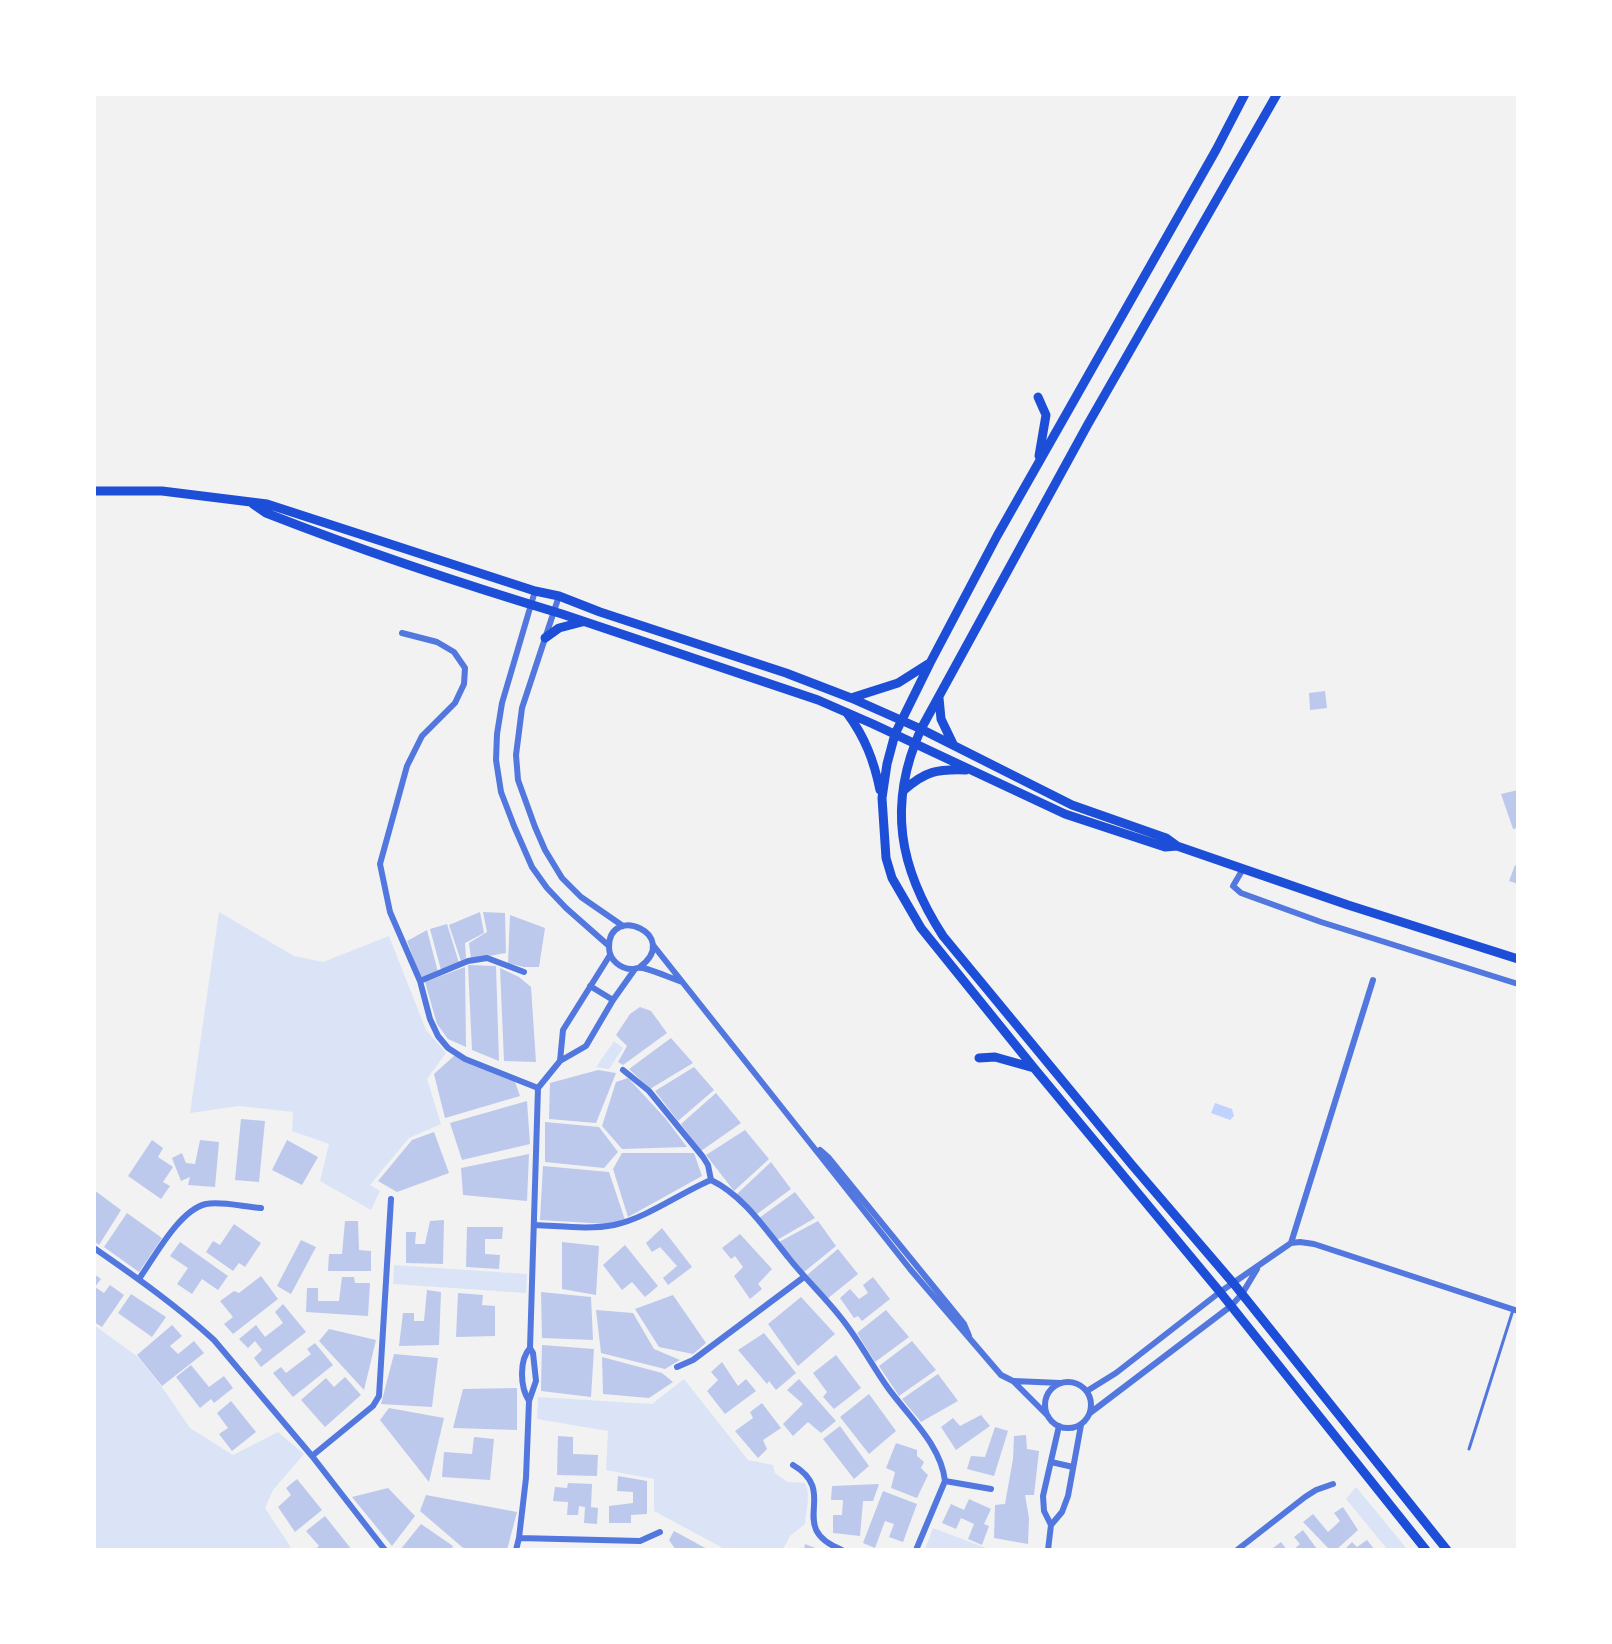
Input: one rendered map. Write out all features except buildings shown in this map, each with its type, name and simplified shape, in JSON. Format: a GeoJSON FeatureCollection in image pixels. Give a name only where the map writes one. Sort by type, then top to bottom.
{"type":"FeatureCollection","features":[{"type":"Feature","properties":{"kind":"main road"},"geometry":{"type":"LineString","coordinates":[[882,798],[887,764],[895,734],[930,663],[1038,464],[1216,150],[1245,94]]}},
{"type":"Feature","properties":{"kind":"main road"},"geometry":{"type":"LineString","coordinates":[[1277,94],[1088,424],[921,729],[914,744],[902,792],[904,846],[908,866],[925,907],[943,936],[1132,1165],[1234,1284],[1447,1550]]}},
{"type":"Feature","properties":{"kind":"main road"},"geometry":{"type":"LineString","coordinates":[[1038,397],[1046,415],[1038,464]]}},
{"type":"Feature","properties":{"kind":"main road"},"geometry":{"type":"LineString","coordinates":[[94,491],[162,491],[267,504],[535,591],[559,596],[600,612],[786,673],[852,698],[921,729],[1072,805],[1166,838],[1177,846],[1518,959]]}},
{"type":"Feature","properties":{"kind":"main road"},"geometry":{"type":"LineString","coordinates":[[251,503],[266,513],[296,525],[801,694],[895,734],[1081,820],[1165,847],[1177,846]]}},
{"type":"Feature","properties":{"kind":"main road"},"geometry":{"type":"LineString","coordinates":[[545,638],[559,628],[588,622]]}},
{"type":"Feature","properties":{"kind":"main road"},"geometry":{"type":"LineString","coordinates":[[852,698],[898,683],[930,663]]}},
{"type":"Feature","properties":{"kind":"main road"},"geometry":{"type":"LineString","coordinates":[[940,693],[941,719],[953,745]]}},
{"type":"Feature","properties":{"kind":"main road"},"geometry":{"type":"LineString","coordinates":[[846,712],[869,748],[882,798],[886,858],[892,878],[914,917],[1034,1068],[1220,1292],[1426,1550]]}},
{"type":"Feature","properties":{"kind":"main road"},"geometry":{"type":"LineString","coordinates":[[902,792],[920,776],[928,773],[946,769],[972,770]]}},
{"type":"Feature","properties":{"kind":"main road"},"geometry":{"type":"LineString","coordinates":[[979,1058],[995,1057],[1034,1068]]}},
{"type":"Feature","properties":{"kind":"street"},"geometry":{"type":"LineString","coordinates":[[535,591],[502,703],[496,760],[501,792],[532,867],[566,909],[609,946]]}},
{"type":"Feature","properties":{"kind":"street"},"geometry":{"type":"LineString","coordinates":[[559,596],[522,708],[516,769],[521,790],[545,850],[562,878],[581,897],[623,926],[639,926],[646,931],[653,945],[808,1140],[828,1157],[964,1324],[971,1342],[1001,1375],[1013,1381],[1059,1426],[1074,1428],[1081,1425]]}},
{"type":"Feature","properties":{"kind":"street"},"geometry":{"type":"LineString","coordinates":[[402,633],[437,642],[454,652],[465,668],[464,684],[455,703],[422,736],[407,766],[380,864],[390,912],[420,981],[430,1019],[438,1036],[448,1047],[465,1059],[538,1088]]}},
{"type":"Feature","properties":{"kind":"street"},"geometry":{"type":"LineString","coordinates":[[1244,869],[1233,884],[1233,888],[1241,893],[1518,984]]}},
{"type":"Feature","properties":{"kind":"street"},"geometry":{"type":"LineString","coordinates":[[623,926],[611,938],[609,946],[610,955],[616,963],[625,968],[638,968],[683,983]]}},
{"type":"Feature","properties":{"kind":"street"},"geometry":{"type":"LineString","coordinates":[[516,1550],[526,1478],[529,1401],[536,1381],[533,1353],[530,1348],[536,1225],[538,1088],[560,1061],[586,1046],[613,1000],[638,968],[647,962],[653,945]]}},
{"type":"Feature","properties":{"kind":"street"},"geometry":{"type":"LineString","coordinates":[[560,1061],[563,1030],[610,955]]}},
{"type":"Feature","properties":{"kind":"street"},"geometry":{"type":"LineString","coordinates":[[420,981],[468,961],[487,958],[524,972]]}},
{"type":"Feature","properties":{"kind":"street"},"geometry":{"type":"LineString","coordinates":[[1291,1243],[1373,980]]}},
{"type":"Feature","properties":{"kind":"street"},"geometry":{"type":"LineString","coordinates":[[590,986],[613,1000]]}},
{"type":"Feature","properties":{"kind":"street"},"geometry":{"type":"LineString","coordinates":[[623,1070],[650,1091],[703,1156],[708,1165],[711,1180]]}},
{"type":"Feature","properties":{"kind":"street"},"geometry":{"type":"LineString","coordinates":[[536,1225],[613,1226],[633,1219],[711,1180]]}},
{"type":"Feature","properties":{"kind":"street"},"geometry":{"type":"LineString","coordinates":[[711,1180],[724,1186],[748,1208],[843,1321],[888,1388],[934,1448],[944,1472],[945,1481],[916,1550]]}},
{"type":"Feature","properties":{"kind":"street"},"geometry":{"type":"LineString","coordinates":[[312,1456],[373,1406],[379,1396],[391,1199]]}},
{"type":"Feature","properties":{"kind":"street"},"geometry":{"type":"LineString","coordinates":[[139,1279],[179,1223],[196,1207],[208,1204],[261,1208]]}},
{"type":"Feature","properties":{"kind":"street"},"geometry":{"type":"LineString","coordinates":[[1087,1391],[1116,1373],[1220,1292],[1291,1243],[1314,1244],[1515,1310]]}},
{"type":"Feature","properties":{"kind":"street"},"geometry":{"type":"LineString","coordinates":[[94,1248],[139,1279],[214,1340],[312,1456],[385,1550]]}},
{"type":"Feature","properties":{"kind":"street"},"geometry":{"type":"LineString","coordinates":[[1048,1550],[1051,1525],[1062,1512],[1068,1496],[1081,1425],[1090,1413],[1231,1306],[1242,1294],[1259,1266]]}},
{"type":"Feature","properties":{"kind":"street"},"geometry":{"type":"LineString","coordinates":[[677,1367],[693,1360],[804,1276]]}},
{"type":"Feature","properties":{"kind":"street"},"geometry":{"type":"LineString","coordinates":[[529,1401],[524,1392],[523,1357],[530,1348]]}},
{"type":"Feature","properties":{"kind":"street"},"geometry":{"type":"LineString","coordinates":[[1013,1381],[1075,1382],[1087,1391],[1092,1405],[1090,1413]]}},
{"type":"Feature","properties":{"kind":"street"},"geometry":{"type":"LineString","coordinates":[[1048,1416],[1046,1401],[1048,1394],[1060,1383]]}},
{"type":"Feature","properties":{"kind":"street"},"geometry":{"type":"LineString","coordinates":[[1051,1525],[1044,1511],[1043,1496],[1059,1426]]}},
{"type":"Feature","properties":{"kind":"street"},"geometry":{"type":"LineString","coordinates":[[1051,1462],[1073,1467]]}},
{"type":"Feature","properties":{"kind":"street"},"geometry":{"type":"LineString","coordinates":[[793,1465],[813,1483],[813,1518],[816,1532],[824,1541],[842,1550]]}},
{"type":"Feature","properties":{"kind":"street"},"geometry":{"type":"LineString","coordinates":[[945,1481],[991,1489]]}},
{"type":"Feature","properties":{"kind":"street"},"geometry":{"type":"LineString","coordinates":[[1237,1550],[1305,1497],[1316,1490],[1333,1485]]}},
{"type":"Feature","properties":{"kind":"street"},"geometry":{"type":"LineString","coordinates":[[519,1538],[640,1541],[660,1532]]}},
{"type":"Feature","properties":{"kind":"lane"},"geometry":{"type":"LineString","coordinates":[[1469,1449],[1515,1310]]}},
{"type":"Feature","properties":{"kind":"shaded area"},"geometry":{"type":"Polygon","coordinates":[[[219,912],[294,956],[323,962],[389,936],[426,1030],[446,1053],[427,1079],[441,1124],[409,1138],[370,1185],[380,1191],[371,1210],[320,1181],[329,1144],[292,1131],[293,1112],[239,1106],[190,1113],[219,912]]]}},
{"type":"Feature","properties":{"kind":"shaded area"},"geometry":{"type":"Polygon","coordinates":[[[614,1041],[623,1048],[609,1069],[596,1067],[614,1041]]]}},
{"type":"Feature","properties":{"kind":"shaded area"},"geometry":{"type":"Polygon","coordinates":[[[394,1265],[527,1274],[526,1293],[393,1284],[394,1265]]]}},
{"type":"Feature","properties":{"kind":"shaded area"},"geometry":{"type":"Polygon","coordinates":[[[94,1325],[138,1357],[190,1428],[233,1455],[278,1432],[304,1454],[273,1490],[265,1508],[292,1549],[95,1549],[94,1325]]]}},
{"type":"Feature","properties":{"kind":"shaded area"},"geometry":{"type":"Polygon","coordinates":[[[684,1379],[748,1460],[773,1465],[775,1473],[788,1482],[805,1483],[808,1498],[805,1524],[790,1536],[783,1549],[722,1549],[654,1511],[654,1479],[606,1470],[608,1431],[537,1419],[538,1397],[652,1404],[684,1379]]]}},
{"type":"Feature","properties":{"kind":"shaded area"},"geometry":{"type":"Polygon","coordinates":[[[1356,1487],[1407,1549],[1387,1549],[1346,1499],[1356,1487]]]}},
{"type":"Feature","properties":{"kind":"shaded area"},"geometry":{"type":"Polygon","coordinates":[[[933,1528],[989,1549],[925,1549],[933,1528]]]}},
{"type":"Feature","properties":{"kind":"water"},"geometry":{"type":"Polygon","coordinates":[[[1215,1103],[1232,1109],[1234,1116],[1230,1120],[1211,1113],[1215,1103]]]}}]}
